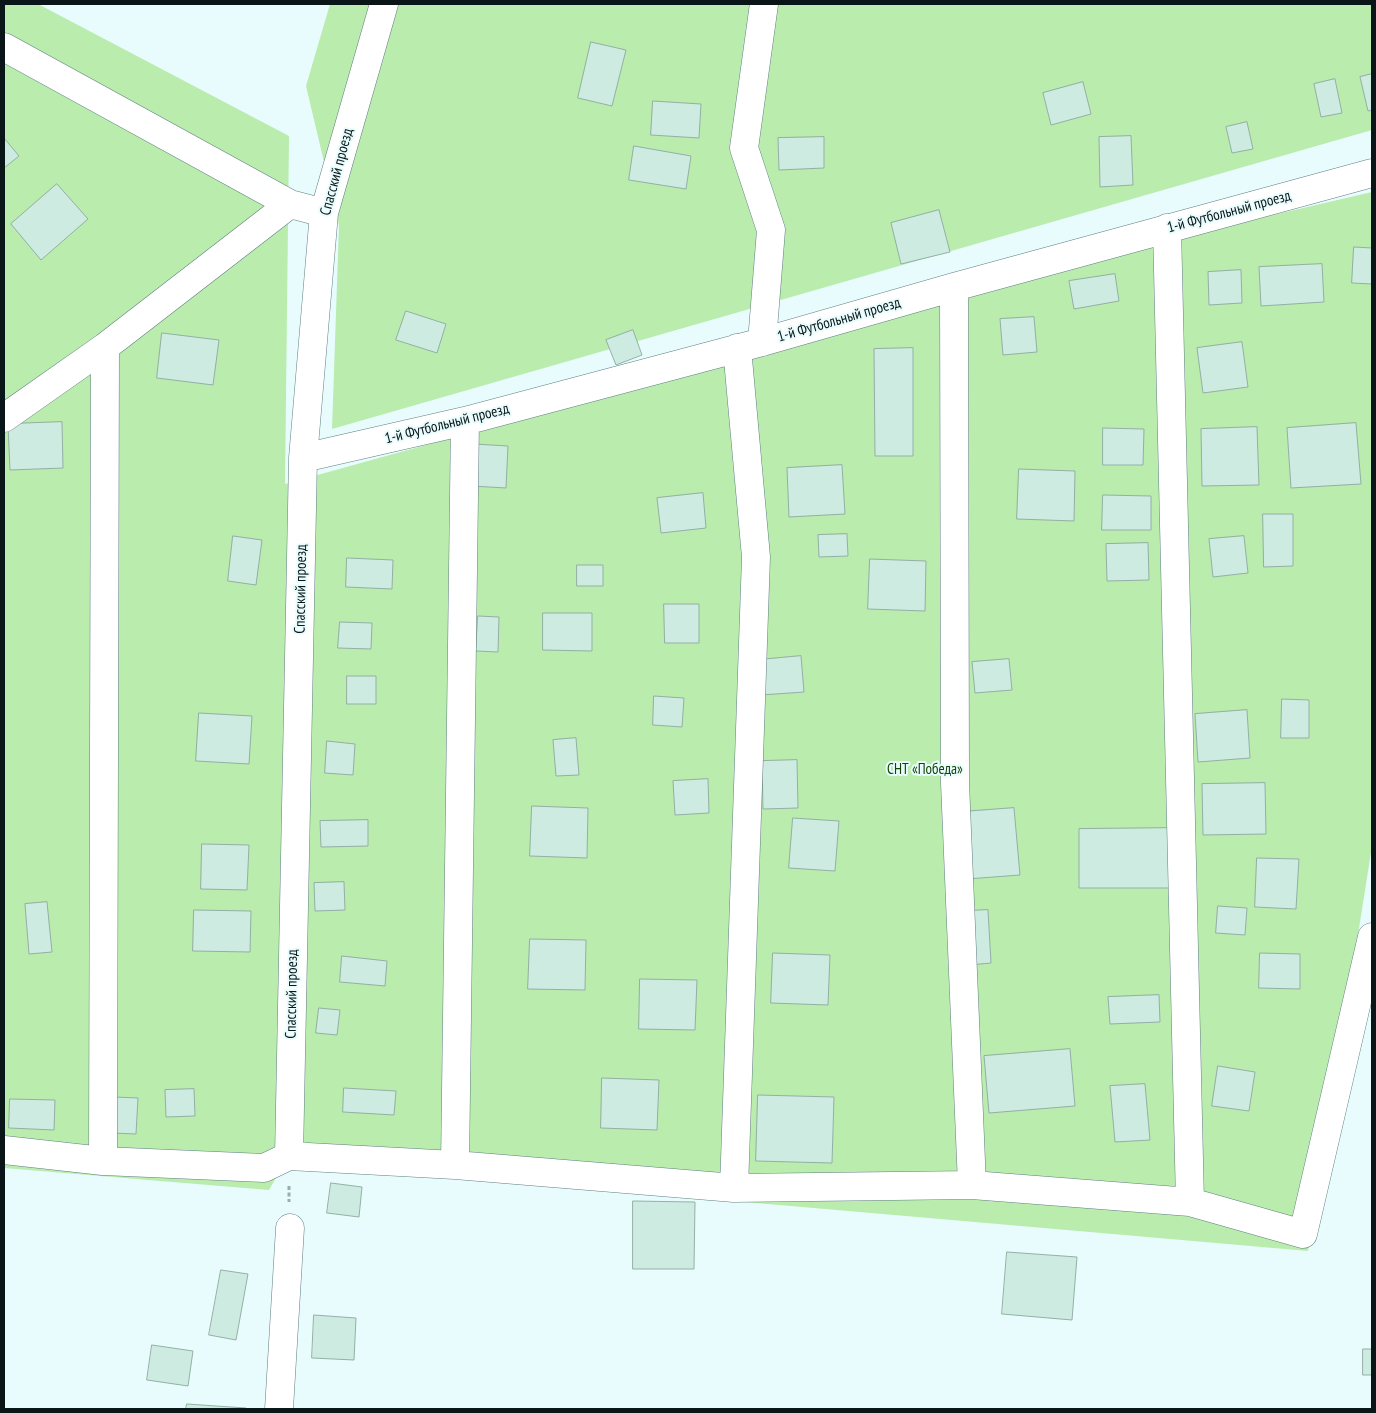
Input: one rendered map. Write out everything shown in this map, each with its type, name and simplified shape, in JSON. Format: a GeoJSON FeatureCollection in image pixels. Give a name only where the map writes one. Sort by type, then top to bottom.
{"type":"FeatureCollection","features":[{"type":"Feature","properties":{"kind":"street","name":"Спасский проезд"},"geometry":{"type":"LineString","coordinates":[[289,1156],[303,458],[324,213],[384,4]]}},
{"type":"Feature","properties":{"kind":"street"},"geometry":{"type":"LineString","coordinates":[[734,1188],[756,557],[750,345],[771,230],[744,148],[764,4]]}},
{"type":"Feature","properties":{"kind":"street"},"geometry":{"type":"LineString","coordinates":[[4,47],[290,204],[324,213]]}},
{"type":"Feature","properties":{"kind":"street","name":"1-й Футбольный проезд"},"geometry":{"type":"LineString","coordinates":[[303,458],[465,421],[750,345],[1167,228],[1372,173]]}},
{"type":"Feature","properties":{"kind":"street"},"geometry":{"type":"LineString","coordinates":[[4,418],[105,347],[290,204]]}},
{"type":"Feature","properties":{"kind":"street"},"geometry":{"type":"LineString","coordinates":[[1167,228],[1190,1202]]}},
{"type":"Feature","properties":{"kind":"street"},"geometry":{"type":"LineString","coordinates":[[954,287],[955,783],[972,1185]]}},
{"type":"Feature","properties":{"kind":"street"},"geometry":{"type":"LineString","coordinates":[[103,1161],[105,347]]}},
{"type":"Feature","properties":{"kind":"street"},"geometry":{"type":"LineString","coordinates":[[455,1165],[465,421]]}},
{"type":"Feature","properties":{"kind":"street"},"geometry":{"type":"LineString","coordinates":[[4,1150],[103,1161],[264,1168],[289,1156],[455,1165],[734,1188],[972,1185],[1190,1202],[1303,1234],[1372,937]]}},
{"type":"Feature","properties":{"kind":"street"},"geometry":{"type":"LineString","coordinates":[[279,1409],[290,1228]]}},
{"type":"Feature","properties":{"kind":"path"},"geometry":{"type":"LineString","coordinates":[[289,1156],[290,1228]]}},
{"type":"Feature","properties":{"kind":"green space","name":"СНТ «Победа»"},"geometry":{"type":"Polygon","coordinates":[[[4,4],[38,4],[289,136],[285,484],[1174,238],[1372,192],[1372,846],[1308,1251],[285,1162],[269,1190],[4,1168],[4,4]]]}},
{"type":"Feature","properties":{"kind":"green space"},"geometry":{"type":"Polygon","coordinates":[[[330,4],[1372,4],[1372,130],[332,429],[339,225],[306,86],[330,4]]]}},
{"type":"Feature","properties":{"kind":"building"},"geometry":{"type":"Polygon","coordinates":[[[591,42],[626,50],[612,106],[578,98],[591,42]]]}},
{"type":"Feature","properties":{"kind":"building"},"geometry":{"type":"Polygon","coordinates":[[[1372,74],[1372,110],[1368,111],[1360,77],[1372,74]]]}},
{"type":"Feature","properties":{"kind":"building"},"geometry":{"type":"Polygon","coordinates":[[[1335,79],[1342,113],[1321,117],[1314,84],[1335,79]]]}},
{"type":"Feature","properties":{"kind":"building"},"geometry":{"type":"Polygon","coordinates":[[[1083,82],[1091,114],[1051,125],[1043,93],[1083,82]]]}},
{"type":"Feature","properties":{"kind":"building"},"geometry":{"type":"Polygon","coordinates":[[[653,101],[701,104],[699,138],[651,135],[653,101]]]}},
{"type":"Feature","properties":{"kind":"building"},"geometry":{"type":"Polygon","coordinates":[[[1247,122],[1253,149],[1232,153],[1226,127],[1247,122]]]}},
{"type":"Feature","properties":{"kind":"building"},"geometry":{"type":"Polygon","coordinates":[[[1131,136],[1133,185],[1100,187],[1099,137],[1131,136]]]}},
{"type":"Feature","properties":{"kind":"building"},"geometry":{"type":"Polygon","coordinates":[[[824,137],[824,168],[779,170],[778,138],[824,137]]]}},
{"type":"Feature","properties":{"kind":"building"},"geometry":{"type":"Polygon","coordinates":[[[4,138],[19,156],[4,168],[4,138]]]}},
{"type":"Feature","properties":{"kind":"building"},"geometry":{"type":"Polygon","coordinates":[[[634,146],[691,156],[686,189],[629,180],[634,146]]]}},
{"type":"Feature","properties":{"kind":"building"},"geometry":{"type":"Polygon","coordinates":[[[57,184],[88,219],[41,260],[11,224],[57,184]]]}},
{"type":"Feature","properties":{"kind":"building"},"geometry":{"type":"Polygon","coordinates":[[[939,210],[950,252],[901,264],[891,223],[939,210]]]}},
{"type":"Feature","properties":{"kind":"building"},"geometry":{"type":"Polygon","coordinates":[[[1354,247],[1372,248],[1372,284],[1352,283],[1354,247]]]}},
{"type":"Feature","properties":{"kind":"building"},"geometry":{"type":"Polygon","coordinates":[[[1322,264],[1324,302],[1261,306],[1259,267],[1322,264]]]}},
{"type":"Feature","properties":{"kind":"building"},"geometry":{"type":"Polygon","coordinates":[[[1241,270],[1242,303],[1209,305],[1208,272],[1241,270]]]}},
{"type":"Feature","properties":{"kind":"building"},"geometry":{"type":"Polygon","coordinates":[[[1115,274],[1119,301],[1074,309],[1069,281],[1115,274]]]}},
{"type":"Feature","properties":{"kind":"building"},"geometry":{"type":"Polygon","coordinates":[[[406,311],[446,324],[437,353],[396,340],[406,311]]]}},
{"type":"Feature","properties":{"kind":"building"},"geometry":{"type":"Polygon","coordinates":[[[1034,317],[1037,352],[1003,355],[1000,319],[1034,317]]]}},
{"type":"Feature","properties":{"kind":"building"},"geometry":{"type":"Polygon","coordinates":[[[633,330],[642,355],[616,365],[606,340],[633,330]]]}},
{"type":"Feature","properties":{"kind":"building"},"geometry":{"type":"Polygon","coordinates":[[[162,333],[219,340],[213,385],[157,378],[162,333]]]}},
{"type":"Feature","properties":{"kind":"building"},"geometry":{"type":"Polygon","coordinates":[[[1242,342],[1248,387],[1203,393],[1197,348],[1242,342]]]}},
{"type":"Feature","properties":{"kind":"building"},"geometry":{"type":"Polygon","coordinates":[[[913,348],[913,456],[875,456],[874,349],[913,348]]]}},
{"type":"Feature","properties":{"kind":"building"},"geometry":{"type":"Polygon","coordinates":[[[62,422],[63,468],[10,470],[8,424],[62,422]]]}},
{"type":"Feature","properties":{"kind":"building"},"geometry":{"type":"Polygon","coordinates":[[[1356,423],[1361,484],[1291,488],[1287,428],[1356,423]]]}},
{"type":"Feature","properties":{"kind":"building"},"geometry":{"type":"Polygon","coordinates":[[[1257,427],[1259,485],[1202,486],[1201,429],[1257,427]]]}},
{"type":"Feature","properties":{"kind":"building"},"geometry":{"type":"Polygon","coordinates":[[[1103,428],[1144,429],[1143,465],[1103,465],[1103,428]]]}},
{"type":"Feature","properties":{"kind":"building"},"geometry":{"type":"Polygon","coordinates":[[[474,444],[508,446],[506,488],[472,486],[474,444]]]}},
{"type":"Feature","properties":{"kind":"building"},"geometry":{"type":"Polygon","coordinates":[[[842,465],[845,514],[789,517],[787,468],[842,465]]]}},
{"type":"Feature","properties":{"kind":"building"},"geometry":{"type":"Polygon","coordinates":[[[1019,469],[1075,471],[1074,521],[1017,519],[1019,469]]]}},
{"type":"Feature","properties":{"kind":"building"},"geometry":{"type":"Polygon","coordinates":[[[703,493],[706,528],[661,533],[657,498],[703,493]]]}},
{"type":"Feature","properties":{"kind":"building"},"geometry":{"type":"Polygon","coordinates":[[[1103,495],[1151,496],[1151,530],[1102,530],[1103,495]]]}},
{"type":"Feature","properties":{"kind":"building"},"geometry":{"type":"Polygon","coordinates":[[[1263,514],[1293,514],[1293,566],[1264,567],[1263,514]]]}},
{"type":"Feature","properties":{"kind":"building"},"geometry":{"type":"Polygon","coordinates":[[[847,534],[848,556],[819,557],[818,535],[847,534]]]}},
{"type":"Feature","properties":{"kind":"building"},"geometry":{"type":"Polygon","coordinates":[[[233,536],[262,540],[256,585],[228,581],[233,536]]]}},
{"type":"Feature","properties":{"kind":"building"},"geometry":{"type":"Polygon","coordinates":[[[1244,536],[1248,573],[1213,577],[1209,539],[1244,536]]]}},
{"type":"Feature","properties":{"kind":"building"},"geometry":{"type":"Polygon","coordinates":[[[1148,543],[1149,580],[1107,581],[1106,544],[1148,543]]]}},
{"type":"Feature","properties":{"kind":"building"},"geometry":{"type":"Polygon","coordinates":[[[347,558],[393,560],[392,589],[346,587],[347,558]]]}},
{"type":"Feature","properties":{"kind":"building"},"geometry":{"type":"Polygon","coordinates":[[[870,559],[926,561],[925,611],[868,609],[870,559]]]}},
{"type":"Feature","properties":{"kind":"building"},"geometry":{"type":"Polygon","coordinates":[[[577,565],[603,565],[603,586],[577,586],[577,565]]]}},
{"type":"Feature","properties":{"kind":"building"},"geometry":{"type":"Polygon","coordinates":[[[664,604],[699,604],[699,643],[665,643],[664,604]]]}},
{"type":"Feature","properties":{"kind":"building"},"geometry":{"type":"Polygon","coordinates":[[[543,613],[592,613],[592,651],[543,650],[543,613]]]}},
{"type":"Feature","properties":{"kind":"building"},"geometry":{"type":"Polygon","coordinates":[[[478,616],[499,617],[498,652],[476,651],[478,616]]]}},
{"type":"Feature","properties":{"kind":"building"},"geometry":{"type":"Polygon","coordinates":[[[340,622],[372,623],[371,649],[338,648],[340,622]]]}},
{"type":"Feature","properties":{"kind":"building"},"geometry":{"type":"Polygon","coordinates":[[[801,656],[804,692],[761,695],[758,660],[801,656]]]}},
{"type":"Feature","properties":{"kind":"building"},"geometry":{"type":"Polygon","coordinates":[[[1009,659],[1012,690],[975,693],[972,662],[1009,659]]]}},
{"type":"Feature","properties":{"kind":"building"},"geometry":{"type":"Polygon","coordinates":[[[347,676],[376,676],[376,704],[347,704],[347,676]]]}},
{"type":"Feature","properties":{"kind":"building"},"geometry":{"type":"Polygon","coordinates":[[[654,696],[684,698],[682,727],[653,725],[654,696]]]}},
{"type":"Feature","properties":{"kind":"building"},"geometry":{"type":"Polygon","coordinates":[[[1282,699],[1309,700],[1309,738],[1281,738],[1282,699]]]}},
{"type":"Feature","properties":{"kind":"building"},"geometry":{"type":"Polygon","coordinates":[[[1247,710],[1250,758],[1198,762],[1195,714],[1247,710]]]}},
{"type":"Feature","properties":{"kind":"building"},"geometry":{"type":"Polygon","coordinates":[[[199,713],[252,716],[249,764],[196,761],[199,713]]]}},
{"type":"Feature","properties":{"kind":"building"},"geometry":{"type":"Polygon","coordinates":[[[576,738],[579,775],[556,776],[553,740],[576,738]]]}},
{"type":"Feature","properties":{"kind":"building"},"geometry":{"type":"Polygon","coordinates":[[[327,741],[355,744],[353,775],[325,773],[327,741]]]}},
{"type":"Feature","properties":{"kind":"building"},"geometry":{"type":"Polygon","coordinates":[[[797,760],[798,808],[763,809],[762,761],[797,760]]]}},
{"type":"Feature","properties":{"kind":"building"},"geometry":{"type":"Polygon","coordinates":[[[708,779],[709,813],[675,815],[673,781],[708,779]]]}},
{"type":"Feature","properties":{"kind":"building"},"geometry":{"type":"Polygon","coordinates":[[[1265,783],[1266,834],[1203,835],[1202,784],[1265,783]]]}},
{"type":"Feature","properties":{"kind":"building"},"geometry":{"type":"Polygon","coordinates":[[[532,806],[588,808],[587,858],[530,856],[532,806]]]}},
{"type":"Feature","properties":{"kind":"building"},"geometry":{"type":"Polygon","coordinates":[[[1014,808],[1020,875],[967,879],[961,812],[1014,808]]]}},
{"type":"Feature","properties":{"kind":"building"},"geometry":{"type":"Polygon","coordinates":[[[793,818],[839,821],[835,871],[789,868],[793,818]]]}},
{"type":"Feature","properties":{"kind":"building"},"geometry":{"type":"Polygon","coordinates":[[[368,820],[368,846],[321,847],[320,821],[368,820]]]}},
{"type":"Feature","properties":{"kind":"building"},"geometry":{"type":"Polygon","coordinates":[[[1172,828],[1172,888],[1079,888],[1079,829],[1172,828]]]}},
{"type":"Feature","properties":{"kind":"building"},"geometry":{"type":"Polygon","coordinates":[[[202,844],[249,845],[247,890],[201,889],[202,844]]]}},
{"type":"Feature","properties":{"kind":"building"},"geometry":{"type":"Polygon","coordinates":[[[1257,858],[1299,859],[1296,909],[1255,907],[1257,858]]]}},
{"type":"Feature","properties":{"kind":"building"},"geometry":{"type":"Polygon","coordinates":[[[344,882],[345,910],[315,911],[314,883],[344,882]]]}},
{"type":"Feature","properties":{"kind":"building"},"geometry":{"type":"Polygon","coordinates":[[[47,902],[52,952],[29,954],[25,904],[47,902]]]}},
{"type":"Feature","properties":{"kind":"building"},"geometry":{"type":"Polygon","coordinates":[[[1218,906],[1247,908],[1245,935],[1216,933],[1218,906]]]}},
{"type":"Feature","properties":{"kind":"building"},"geometry":{"type":"Polygon","coordinates":[[[194,910],[251,911],[250,952],[193,951],[194,910]]]}},
{"type":"Feature","properties":{"kind":"building"},"geometry":{"type":"Polygon","coordinates":[[[988,910],[991,963],[969,965],[966,911],[988,910]]]}},
{"type":"Feature","properties":{"kind":"building"},"geometry":{"type":"Polygon","coordinates":[[[530,939],[586,940],[585,990],[528,989],[530,939]]]}},
{"type":"Feature","properties":{"kind":"building"},"geometry":{"type":"Polygon","coordinates":[[[773,953],[830,955],[828,1005],[771,1003],[773,953]]]}},
{"type":"Feature","properties":{"kind":"building"},"geometry":{"type":"Polygon","coordinates":[[[1260,953],[1300,954],[1300,989],[1259,988],[1260,953]]]}},
{"type":"Feature","properties":{"kind":"building"},"geometry":{"type":"Polygon","coordinates":[[[342,956],[387,961],[385,986],[340,982],[342,956]]]}},
{"type":"Feature","properties":{"kind":"building"},"geometry":{"type":"Polygon","coordinates":[[[640,979],[697,980],[695,1030],[639,1029],[640,979]]]}},
{"type":"Feature","properties":{"kind":"building"},"geometry":{"type":"Polygon","coordinates":[[[1159,995],[1160,1022],[1110,1024],[1108,997],[1159,995]]]}},
{"type":"Feature","properties":{"kind":"building"},"geometry":{"type":"Polygon","coordinates":[[[319,1008],[340,1010],[337,1035],[316,1033],[319,1008]]]}},
{"type":"Feature","properties":{"kind":"building"},"geometry":{"type":"Polygon","coordinates":[[[1070,1049],[1075,1106],[989,1113],[984,1056],[1070,1049]]]}},
{"type":"Feature","properties":{"kind":"building"},"geometry":{"type":"Polygon","coordinates":[[[1218,1066],[1255,1072],[1249,1111],[1212,1106],[1218,1066]]]}},
{"type":"Feature","properties":{"kind":"building"},"geometry":{"type":"Polygon","coordinates":[[[602,1078],[659,1080],[657,1130],[601,1128],[602,1078]]]}},
{"type":"Feature","properties":{"kind":"building"},"geometry":{"type":"Polygon","coordinates":[[[1145,1084],[1150,1140],[1115,1142],[1110,1086],[1145,1084]]]}},
{"type":"Feature","properties":{"kind":"building"},"geometry":{"type":"Polygon","coordinates":[[[344,1088],[396,1091],[394,1115],[343,1112],[344,1088]]]}},
{"type":"Feature","properties":{"kind":"building"},"geometry":{"type":"Polygon","coordinates":[[[194,1089],[195,1116],[166,1117],[165,1090],[194,1089]]]}},
{"type":"Feature","properties":{"kind":"building"},"geometry":{"type":"Polygon","coordinates":[[[758,1095],[834,1097],[832,1163],[756,1161],[758,1095]]]}},
{"type":"Feature","properties":{"kind":"building"},"geometry":{"type":"Polygon","coordinates":[[[114,1097],[138,1098],[136,1134],[112,1133],[114,1097]]]}},
{"type":"Feature","properties":{"kind":"building"},"geometry":{"type":"Polygon","coordinates":[[[10,1099],[55,1100],[54,1130],[9,1128],[10,1099]]]}},
{"type":"Feature","properties":{"kind":"building"},"geometry":{"type":"Polygon","coordinates":[[[331,1183],[362,1187],[359,1217],[327,1213],[331,1183]]]}},
{"type":"Feature","properties":{"kind":"building"},"geometry":{"type":"Polygon","coordinates":[[[633,1201],[695,1202],[694,1269],[633,1269],[633,1201]]]}},
{"type":"Feature","properties":{"kind":"building"},"geometry":{"type":"Polygon","coordinates":[[[1007,1252],[1077,1257],[1072,1320],[1002,1314],[1007,1252]]]}},
{"type":"Feature","properties":{"kind":"building"},"geometry":{"type":"Polygon","coordinates":[[[221,1270],[248,1274],[236,1340],[209,1335],[221,1270]]]}},
{"type":"Feature","properties":{"kind":"building"},"geometry":{"type":"Polygon","coordinates":[[[314,1315],[356,1318],[354,1360],[312,1358],[314,1315]]]}},
{"type":"Feature","properties":{"kind":"building"},"geometry":{"type":"Polygon","coordinates":[[[152,1345],[193,1351],[188,1386],[147,1380],[152,1345]]]}},
{"type":"Feature","properties":{"kind":"building"},"geometry":{"type":"Polygon","coordinates":[[[1363,1349],[1372,1349],[1372,1375],[1363,1375],[1363,1349]]]}},
{"type":"Feature","properties":{"kind":"building"},"geometry":{"type":"Polygon","coordinates":[[[187,1404],[246,1408],[186,1409],[187,1404]]]}}]}
